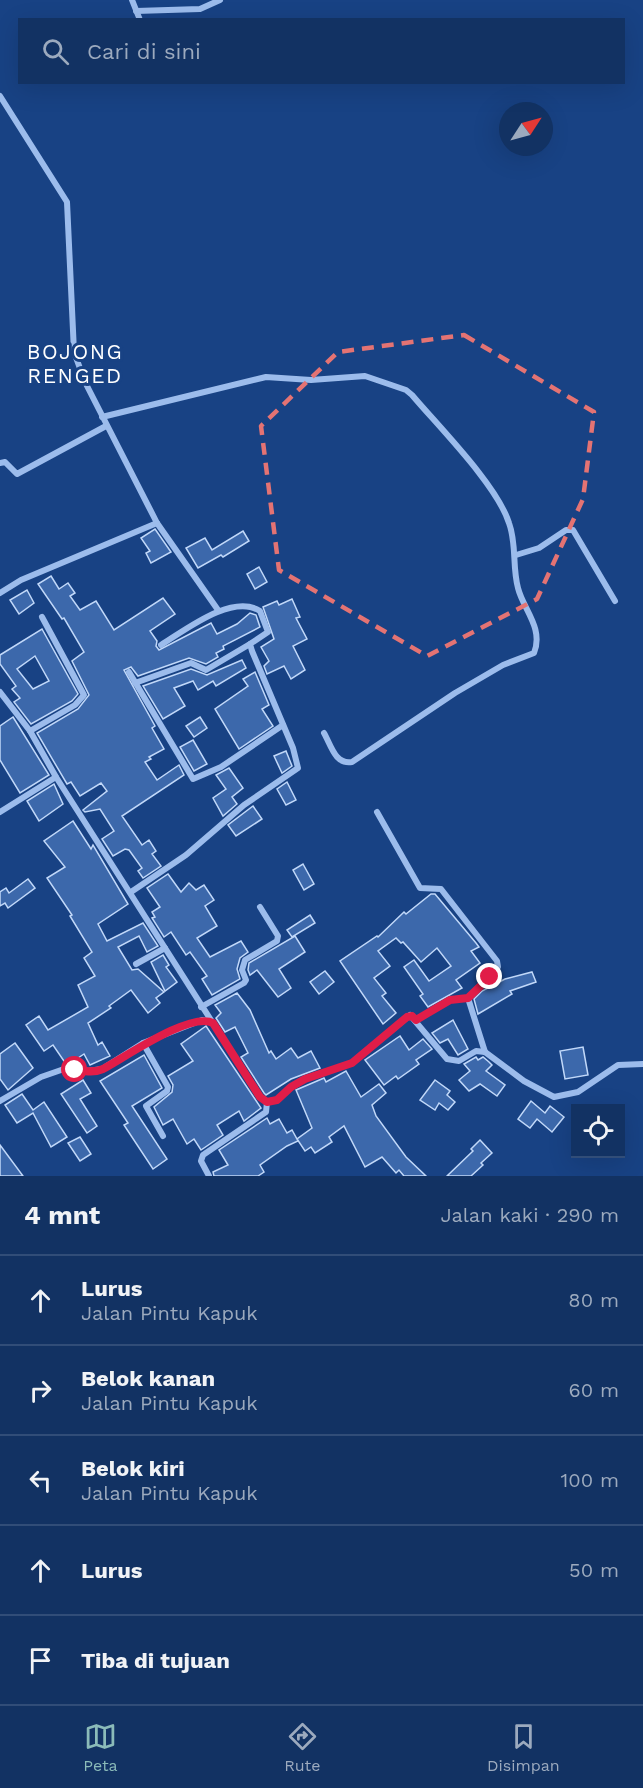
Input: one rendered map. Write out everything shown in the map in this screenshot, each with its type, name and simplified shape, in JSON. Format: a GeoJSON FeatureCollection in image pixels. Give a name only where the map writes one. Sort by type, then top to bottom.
{"type":"FeatureCollection","features":[{"type":"Feature","properties":{"kind":"street"},"geometry":{"type":"LineString","coordinates":[[132,0],[139,18]]}},
{"type":"Feature","properties":{"kind":"street"},"geometry":{"type":"LineString","coordinates":[[136,11],[200,9],[220,0]]}},
{"type":"Feature","properties":{"kind":"street"},"geometry":{"type":"LineString","coordinates":[[0,96],[66,202],[74,352],[85,382],[157,523],[218,610]]}},
{"type":"Feature","properties":{"kind":"street"},"geometry":{"type":"LineString","coordinates":[[102,417],[266,377],[311,380],[370,377],[406,390],[463,455],[502,506],[510,525],[516,555],[518,587],[536,633],[534,653],[503,665],[455,693],[352,762],[345,763],[338,759],[324,733]]}},
{"type":"Feature","properties":{"kind":"street"},"geometry":{"type":"LineString","coordinates":[[0,463],[5,462],[16,475],[106,426]]}},
{"type":"Feature","properties":{"kind":"street"},"geometry":{"type":"LineString","coordinates":[[0,593],[21,580],[157,523]]}},
{"type":"Feature","properties":{"kind":"street"},"geometry":{"type":"LineString","coordinates":[[516,555],[539,548],[566,530],[573,530],[615,601]]}},
{"type":"Feature","properties":{"kind":"street"},"geometry":{"type":"LineString","coordinates":[[135,683],[191,663],[206,670],[268,633],[260,611],[249,607],[218,610],[160,645]]}},
{"type":"Feature","properties":{"kind":"street"},"geometry":{"type":"LineString","coordinates":[[30,731],[75,705],[84,695],[42,617]]}},
{"type":"Feature","properties":{"kind":"street"},"geometry":{"type":"LineString","coordinates":[[131,892],[186,855],[244,805],[294,773],[298,768],[298,760],[250,644]]}},
{"type":"Feature","properties":{"kind":"street"},"geometry":{"type":"LineString","coordinates":[[129,672],[193,779],[221,767],[283,725]]}},
{"type":"Feature","properties":{"kind":"street"},"geometry":{"type":"LineString","coordinates":[[1,696],[30,731],[56,777],[131,892],[201,1007],[260,1097],[267,1102],[277,1100],[291,1087],[305,1079],[352,1063],[407,1017],[412,1016],[447,1059],[453,1062],[459,1061],[476,1051],[485,1052],[524,1081],[554,1097],[578,1092],[618,1065],[643,1064]]}},
{"type":"Feature","properties":{"kind":"street"},"geometry":{"type":"LineString","coordinates":[[0,812],[56,777]]}},
{"type":"Feature","properties":{"kind":"street"},"geometry":{"type":"LineString","coordinates":[[377,812],[420,888],[441,889],[497,961],[497,970],[468,998],[450,1000],[416,1020]]}},
{"type":"Feature","properties":{"kind":"street"},"geometry":{"type":"LineString","coordinates":[[201,1007],[244,982],[246,980],[242,970],[245,960],[277,941],[278,936],[260,907]]}},
{"type":"Feature","properties":{"kind":"street"},"geometry":{"type":"LineString","coordinates":[[136,964],[165,948]]}},
{"type":"Feature","properties":{"kind":"street"},"geometry":{"type":"LineString","coordinates":[[468,998],[485,1052]]}},
{"type":"Feature","properties":{"kind":"street"},"geometry":{"type":"LineString","coordinates":[[0,1101],[41,1077],[64,1069],[88,1071],[102,1069],[143,1043],[202,1020],[210,1021]]}},
{"type":"Feature","properties":{"kind":"street"},"geometry":{"type":"LineString","coordinates":[[143,1043],[168,1087],[167,1091],[146,1106],[163,1136]]}},
{"type":"Feature","properties":{"kind":"street"},"geometry":{"type":"LineString","coordinates":[[209,1176],[201,1161],[203,1155],[266,1112],[267,1102]]}},
{"type":"Feature","properties":{"kind":"highlighted area"},"geometry":{"type":"Polygon","coordinates":[[[464,335],[594,412],[583,499],[537,599],[427,656],[279,570],[261,426],[338,352],[464,335]]]}},
{"type":"Feature","properties":{"kind":"building"},"geometry":{"type":"Polygon","coordinates":[[[155,529],[171,552],[151,563],[146,553],[150,551],[141,538],[155,529]]]}},
{"type":"Feature","properties":{"kind":"building"},"geometry":{"type":"Polygon","coordinates":[[[243,531],[249,541],[223,557],[221,555],[198,568],[186,548],[205,538],[212,550],[243,531]]]}},
{"type":"Feature","properties":{"kind":"building"},"geometry":{"type":"Polygon","coordinates":[[[259,567],[267,582],[255,589],[247,574],[259,567]]]}},
{"type":"Feature","properties":{"kind":"building"},"geometry":{"type":"Polygon","coordinates":[[[51,576],[59,589],[68,583],[75,593],[70,596],[80,610],[96,601],[114,630],[163,598],[175,614],[150,631],[157,641],[156,646],[159,650],[211,623],[217,634],[237,624],[250,613],[256,615],[260,627],[223,646],[224,649],[216,653],[218,657],[206,664],[189,658],[138,676],[131,667],[124,670],[155,726],[152,728],[164,749],[149,757],[151,759],[145,762],[157,780],[179,765],[184,775],[122,816],[142,845],[149,840],[156,851],[152,854],[161,866],[143,878],[138,871],[142,868],[129,850],[125,849],[113,856],[102,839],[114,831],[100,809],[85,812],[83,810],[107,791],[101,783],[80,796],[71,782],[67,784],[37,733],[78,709],[89,695],[72,661],[84,652],[64,618],[62,619],[38,584],[51,576]]]}},
{"type":"Feature","properties":{"kind":"building"},"geometry":{"type":"Polygon","coordinates":[[[27,590],[34,603],[19,614],[10,600],[27,590]]]}},
{"type":"Feature","properties":{"kind":"building"},"geometry":{"type":"Polygon","coordinates":[[[292,599],[300,617],[296,618],[307,639],[293,646],[305,670],[291,679],[284,666],[267,674],[264,666],[269,661],[261,647],[274,639],[263,607],[277,601],[279,605],[292,599]]]}},
{"type":"Feature","properties":{"kind":"building"},"geometry":{"type":"Polygon","coordinates":[[[42,629],[78,694],[72,701],[31,724],[14,702],[20,698],[12,689],[16,686],[0,664],[0,655],[42,629]],[[35,656],[17,669],[33,689],[49,681],[35,656]]]}},
{"type":"Feature","properties":{"kind":"building"},"geometry":{"type":"Polygon","coordinates":[[[242,660],[246,668],[216,686],[213,681],[198,690],[193,681],[174,688],[185,706],[163,719],[143,686],[191,669],[207,675],[242,660]]]}},
{"type":"Feature","properties":{"kind":"building"},"geometry":{"type":"Polygon","coordinates":[[[255,672],[269,705],[262,709],[273,726],[239,749],[215,709],[248,686],[243,679],[255,672]]]}},
{"type":"Feature","properties":{"kind":"building"},"geometry":{"type":"Polygon","coordinates":[[[13,717],[49,775],[20,793],[0,760],[0,726],[13,717]]]}},
{"type":"Feature","properties":{"kind":"building"},"geometry":{"type":"Polygon","coordinates":[[[200,717],[207,728],[194,737],[186,726],[200,717]]]}},
{"type":"Feature","properties":{"kind":"building"},"geometry":{"type":"Polygon","coordinates":[[[193,740],[207,764],[194,771],[180,747],[193,740]]]}},
{"type":"Feature","properties":{"kind":"building"},"geometry":{"type":"Polygon","coordinates":[[[286,751],[292,766],[282,773],[274,756],[286,751]]]}},
{"type":"Feature","properties":{"kind":"building"},"geometry":{"type":"Polygon","coordinates":[[[229,768],[243,788],[232,797],[237,804],[223,816],[213,798],[226,789],[216,775],[229,768]]]}},
{"type":"Feature","properties":{"kind":"building"},"geometry":{"type":"Polygon","coordinates":[[[287,782],[296,800],[286,805],[277,789],[287,782]]]}},
{"type":"Feature","properties":{"kind":"building"},"geometry":{"type":"Polygon","coordinates":[[[54,784],[63,804],[39,821],[27,801],[54,784]]]}},
{"type":"Feature","properties":{"kind":"building"},"geometry":{"type":"Polygon","coordinates":[[[253,806],[262,819],[236,836],[228,825],[253,806]]]}},
{"type":"Feature","properties":{"kind":"building"},"geometry":{"type":"Polygon","coordinates":[[[73,821],[91,849],[93,845],[128,904],[98,924],[107,941],[143,923],[158,946],[147,952],[139,936],[118,947],[132,970],[138,969],[164,992],[156,998],[160,1003],[148,1013],[131,990],[109,1006],[111,1008],[88,1023],[98,1045],[102,1042],[110,1056],[90,1065],[84,1054],[66,1064],[53,1045],[44,1051],[26,1025],[39,1016],[48,1030],[88,1007],[78,985],[95,976],[84,958],[92,952],[70,916],[72,915],[47,878],[65,867],[44,841],[73,821]]]}},
{"type":"Feature","properties":{"kind":"building"},"geometry":{"type":"Polygon","coordinates":[[[303,864],[314,884],[304,890],[293,870],[303,864]]]}},
{"type":"Feature","properties":{"kind":"building"},"geometry":{"type":"Polygon","coordinates":[[[168,874],[181,892],[189,883],[196,890],[204,885],[214,900],[205,906],[217,926],[197,938],[210,957],[241,941],[248,952],[240,958],[237,969],[240,979],[212,995],[202,979],[207,976],[190,952],[186,955],[171,932],[164,937],[152,918],[155,917],[152,912],[160,907],[147,888],[168,874]]]}},
{"type":"Feature","properties":{"kind":"building"},"geometry":{"type":"Polygon","coordinates":[[[28,879],[35,888],[8,908],[5,903],[0,906],[0,892],[6,888],[9,893],[28,879]]]}},
{"type":"Feature","properties":{"kind":"building"},"geometry":{"type":"Polygon","coordinates":[[[431,894],[435,894],[479,947],[471,951],[480,963],[456,980],[462,988],[428,1007],[420,996],[423,994],[404,967],[414,960],[429,981],[451,966],[437,948],[421,962],[403,942],[401,943],[396,938],[378,951],[390,966],[374,978],[386,993],[382,996],[396,1013],[383,1024],[340,961],[378,937],[404,912],[406,914],[431,894]]]}},
{"type":"Feature","properties":{"kind":"building"},"geometry":{"type":"Polygon","coordinates":[[[310,915],[315,923],[292,937],[287,930],[310,915]]]}},
{"type":"Feature","properties":{"kind":"building"},"geometry":{"type":"Polygon","coordinates":[[[295,936],[305,952],[279,969],[291,988],[278,997],[257,970],[250,975],[249,963],[295,936]]]}},
{"type":"Feature","properties":{"kind":"building"},"geometry":{"type":"Polygon","coordinates":[[[163,955],[169,965],[166,967],[177,982],[165,991],[151,962],[163,955]]]}},
{"type":"Feature","properties":{"kind":"building"},"geometry":{"type":"Polygon","coordinates":[[[325,971],[334,982],[319,994],[310,982],[325,971]]]}},
{"type":"Feature","properties":{"kind":"building"},"geometry":{"type":"Polygon","coordinates":[[[532,972],[536,982],[510,991],[512,994],[478,1014],[474,999],[482,991],[505,979],[532,972]]]}},
{"type":"Feature","properties":{"kind":"building"},"geometry":{"type":"Polygon","coordinates":[[[237,993],[250,1010],[269,1053],[271,1051],[276,1059],[291,1048],[298,1058],[311,1051],[320,1068],[291,1079],[266,1095],[241,1057],[248,1053],[235,1027],[225,1032],[216,1018],[221,1013],[215,1005],[237,993]]]}},
{"type":"Feature","properties":{"kind":"building"},"geometry":{"type":"Polygon","coordinates":[[[453,1020],[468,1049],[458,1055],[448,1039],[440,1043],[432,1033],[453,1020]]]}},
{"type":"Feature","properties":{"kind":"building"},"geometry":{"type":"Polygon","coordinates":[[[206,1026],[261,1108],[244,1121],[239,1111],[217,1125],[223,1135],[201,1150],[194,1139],[187,1144],[173,1119],[163,1125],[154,1107],[172,1092],[173,1085],[168,1076],[193,1061],[181,1044],[206,1026]]]}},
{"type":"Feature","properties":{"kind":"building"},"geometry":{"type":"Polygon","coordinates":[[[400,1036],[409,1050],[423,1039],[432,1049],[416,1060],[419,1064],[398,1079],[396,1076],[384,1085],[365,1060],[400,1036]]]}},
{"type":"Feature","properties":{"kind":"building"},"geometry":{"type":"Polygon","coordinates":[[[15,1043],[33,1068],[8,1090],[0,1079],[0,1054],[15,1043]]]}},
{"type":"Feature","properties":{"kind":"building"},"geometry":{"type":"Polygon","coordinates":[[[583,1047],[588,1075],[565,1079],[560,1051],[583,1047]]]}},
{"type":"Feature","properties":{"kind":"building"},"geometry":{"type":"Polygon","coordinates":[[[144,1055],[162,1088],[132,1106],[167,1159],[153,1169],[124,1125],[128,1123],[100,1081],[144,1055]]]}},
{"type":"Feature","properties":{"kind":"building"},"geometry":{"type":"Polygon","coordinates":[[[476,1057],[478,1060],[483,1057],[489,1062],[492,1065],[486,1071],[505,1085],[497,1096],[480,1084],[469,1091],[459,1080],[470,1071],[464,1064],[476,1057]]]}},
{"type":"Feature","properties":{"kind":"building"},"geometry":{"type":"Polygon","coordinates":[[[346,1071],[361,1097],[379,1084],[386,1093],[372,1105],[376,1116],[406,1157],[426,1176],[404,1176],[399,1170],[396,1173],[382,1157],[365,1167],[344,1126],[329,1137],[332,1142],[315,1153],[311,1147],[305,1151],[297,1139],[312,1128],[296,1090],[324,1078],[326,1082],[346,1071]]]}},
{"type":"Feature","properties":{"kind":"building"},"geometry":{"type":"Polygon","coordinates":[[[83,1080],[91,1093],[80,1099],[97,1126],[87,1133],[61,1094],[83,1080]]]}},
{"type":"Feature","properties":{"kind":"building"},"geometry":{"type":"Polygon","coordinates":[[[435,1080],[450,1091],[447,1095],[455,1102],[448,1110],[439,1103],[435,1110],[420,1100],[435,1080]]]}},
{"type":"Feature","properties":{"kind":"building"},"geometry":{"type":"Polygon","coordinates":[[[22,1094],[33,1110],[44,1102],[67,1137],[51,1147],[33,1113],[17,1123],[5,1105],[22,1094]]]}},
{"type":"Feature","properties":{"kind":"building"},"geometry":{"type":"Polygon","coordinates":[[[531,1101],[545,1113],[550,1106],[564,1117],[552,1132],[537,1119],[530,1128],[518,1119],[531,1101]]]}},
{"type":"Feature","properties":{"kind":"building"},"geometry":{"type":"Polygon","coordinates":[[[267,1118],[270,1124],[279,1119],[287,1133],[292,1130],[298,1141],[260,1165],[264,1172],[258,1176],[214,1176],[213,1172],[228,1165],[219,1150],[267,1118]]]}},
{"type":"Feature","properties":{"kind":"building"},"geometry":{"type":"Polygon","coordinates":[[[80,1137],[91,1154],[80,1161],[68,1143],[80,1137]]]}},
{"type":"Feature","properties":{"kind":"building"},"geometry":{"type":"Polygon","coordinates":[[[480,1140],[492,1153],[481,1163],[483,1165],[471,1176],[447,1176],[473,1151],[471,1149],[480,1140]]]}},
{"type":"Feature","properties":{"kind":"building"},"geometry":{"type":"Polygon","coordinates":[[[0,1145],[23,1176],[0,1176],[0,1145]]]}},
{"type":"Feature","properties":{"kind":"district","name":"BOJONG RENGED"},"geometry":{"type":"Point","coordinates":[75,363]}},
{"type":"Feature","properties":{"kind":"route"},"geometry":{"type":"LineString","coordinates":[[75,1070],[102,1069],[143,1043],[202,1020],[210,1021],[260,1097],[267,1102],[277,1100],[291,1087],[305,1079],[352,1063],[410,1015],[416,1020],[450,1000],[468,998],[490,977]]}}]}
